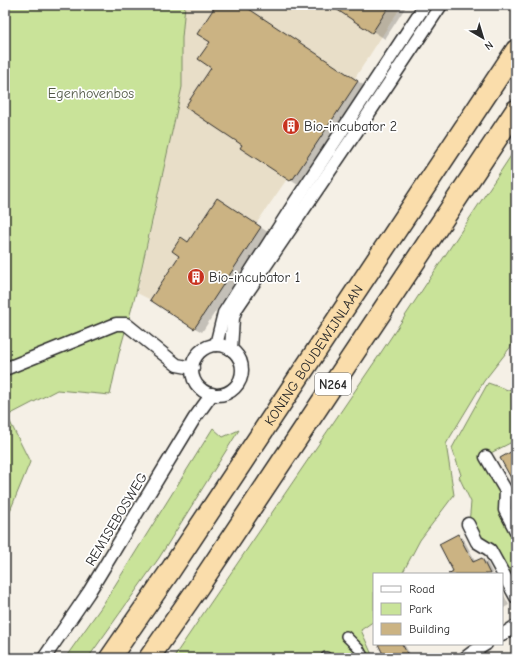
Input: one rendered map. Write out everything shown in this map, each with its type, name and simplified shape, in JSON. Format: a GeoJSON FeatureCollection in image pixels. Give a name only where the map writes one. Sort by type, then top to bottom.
{"type":"FeatureCollection","features":[{"type":"Feature","properties":{"kind":"highway","name":"KONING BOUDEWIJNLAAN"},"geometry":{"type":"LineString","coordinates":[[110,658],[170,571],[516,50]]}},
{"type":"Feature","properties":{"kind":"highway","name":"N264"},"geometry":{"type":"LineString","coordinates":[[149,658],[197,589],[516,110]]}},
{"type":"Feature","properties":{"kind":"street"},"geometry":{"type":"LineString","coordinates":[[216,345],[224,313],[295,202],[425,5]]}},
{"type":"Feature","properties":{"kind":"street"},"geometry":{"type":"LineString","coordinates":[[231,349],[233,318],[236,309],[441,5]]}},
{"type":"Feature","properties":{"kind":"street"},"geometry":{"type":"LineString","coordinates":[[5,369],[116,324],[126,324],[177,365],[193,368]]}},
{"type":"Feature","properties":{"kind":"street"},"geometry":{"type":"LineString","coordinates":[[223,345],[231,349],[238,355],[242,363],[241,379],[237,386],[222,394],[212,394],[202,390],[192,376],[194,362],[198,354],[209,346],[223,345]]}},
{"type":"Feature","properties":{"kind":"street","name":"REMISEBOSWEG"},"geometry":{"type":"LineString","coordinates":[[44,658],[89,592],[194,419],[212,394]]}},
{"type":"Feature","properties":{"kind":"street"},"geometry":{"type":"LineString","coordinates":[[486,457],[506,491],[505,510],[516,531]]}},
{"type":"Feature","properties":{"kind":"street"},"geometry":{"type":"LineString","coordinates":[[468,524],[477,542],[490,550],[503,573]]}},
{"type":"Feature","properties":{"kind":"street"},"geometry":{"type":"LineString","coordinates":[[503,574],[516,597]]}},
{"type":"Feature","properties":{"kind":"street"},"geometry":{"type":"LineString","coordinates":[[503,634],[516,626]]}},
{"type":"Feature","properties":{"kind":"street"},"geometry":{"type":"LineString","coordinates":[[346,636],[359,649],[364,658]]}},
{"type":"Feature","properties":{"kind":"street"},"geometry":{"type":"LineString","coordinates":[[465,658],[484,645]]}},
{"type":"Feature","properties":{"kind":"shaded area"},"geometry":{"type":"Polygon","coordinates":[[[185,5],[402,5],[355,78],[358,81],[293,179],[290,181],[287,179],[256,224],[261,227],[194,329],[151,300],[137,293],[182,87],[182,38],[185,5]]]}},
{"type":"Feature","properties":{"kind":"green space","name":"Egenhovenbos"},"geometry":{"type":"Polygon","coordinates":[[[5,5],[185,5],[182,38],[182,87],[136,293],[119,353],[110,395],[57,390],[7,416],[30,462],[5,523],[5,5]]]}},
{"type":"Feature","properties":{"kind":"green space"},"geometry":{"type":"Polygon","coordinates":[[[516,148],[516,340],[484,381],[446,444],[454,495],[420,540],[403,573],[373,573],[373,622],[361,630],[373,657],[173,658],[380,354],[516,148]]]}},
{"type":"Feature","properties":{"kind":"green space"},"geometry":{"type":"Polygon","coordinates":[[[488,383],[508,390],[516,387],[516,440],[485,456],[503,493],[516,536],[516,596],[503,576],[503,573],[501,573],[469,524],[471,502],[459,477],[461,475],[452,448],[488,383]]]}},
{"type":"Feature","properties":{"kind":"green space"},"geometry":{"type":"Polygon","coordinates":[[[213,428],[223,437],[239,430],[159,558],[88,658],[65,658],[102,606],[213,428]]]}},
{"type":"Feature","properties":{"kind":"building"},"geometry":{"type":"Polygon","coordinates":[[[216,5],[243,5],[358,81],[293,179],[292,178],[290,181],[240,148],[242,145],[185,107],[211,68],[198,59],[210,42],[197,34],[216,5]]]}},
{"type":"Feature","properties":{"kind":"building"},"geometry":{"type":"Polygon","coordinates":[[[330,5],[390,5],[372,33],[330,5]]]}},
{"type":"Feature","properties":{"kind":"building","name":"Bio-incubator 1"},"geometry":{"type":"Polygon","coordinates":[[[217,198],[261,227],[194,329],[150,300],[179,256],[172,251],[181,237],[188,242],[217,198]]]}},
{"type":"Feature","properties":{"kind":"building"},"geometry":{"type":"Polygon","coordinates":[[[516,449],[516,487],[500,458],[516,449]]]}},
{"type":"Feature","properties":{"kind":"building"},"geometry":{"type":"Polygon","coordinates":[[[458,534],[473,562],[482,558],[490,573],[450,573],[453,571],[439,544],[458,534]]]}},
{"type":"Feature","properties":{"kind":"building"},"geometry":{"type":"Polygon","coordinates":[[[378,645],[403,645],[407,653],[399,658],[385,658],[378,645]]]}},
{"type":"Feature","properties":{"kind":"place","name":"Bio-incubator 2"},"geometry":{"type":"Point","coordinates":[291,126]}},
{"type":"Feature","properties":{"kind":"place","name":"Bio-incubator 1"},"geometry":{"type":"Point","coordinates":[196,277]}}]}
